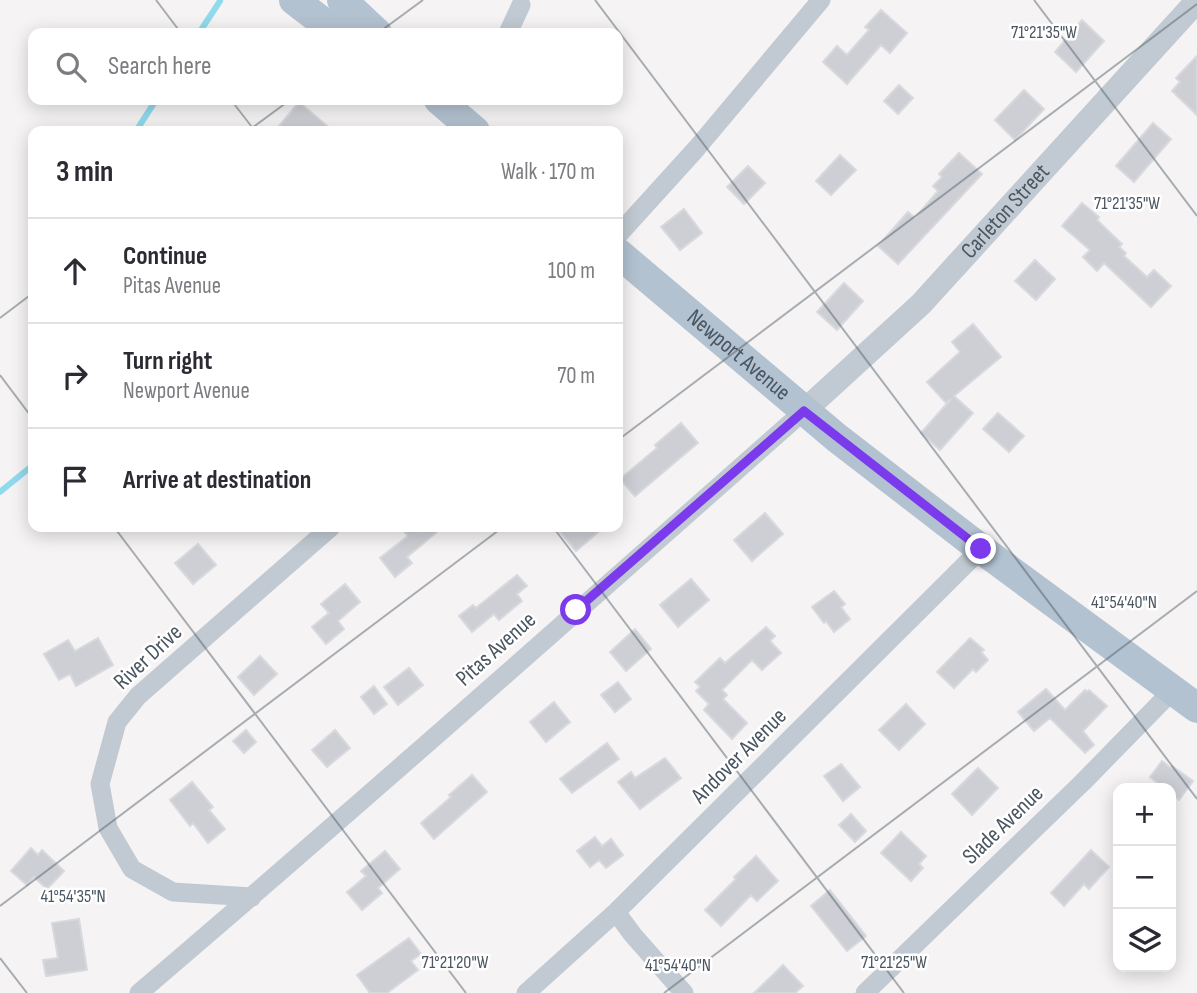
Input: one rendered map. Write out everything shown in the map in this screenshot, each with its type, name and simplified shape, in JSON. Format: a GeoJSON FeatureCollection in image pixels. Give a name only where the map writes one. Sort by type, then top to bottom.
{"type":"FeatureCollection","features":[{"type":"Feature","properties":{"kind":"main road"},"geometry":{"type":"LineString","coordinates":[[294,0],[330,28]]}},
{"type":"Feature","properties":{"kind":"main road"},"geometry":{"type":"LineString","coordinates":[[342,0],[372,28]]}},
{"type":"Feature","properties":{"kind":"main road"},"geometry":{"type":"LineString","coordinates":[[446,105],[470,126]]}},
{"type":"Feature","properties":{"kind":"main road","name":"Newport Avenue"},"geometry":{"type":"LineString","coordinates":[[623,257],[804,411],[981,549],[1197,708]]}},
{"type":"Feature","properties":{"kind":"street"},"geometry":{"type":"LineString","coordinates":[[623,250],[696,149],[821,0]]}},
{"type":"Feature","properties":{"kind":"street","name":"Carleton Street"},"geometry":{"type":"LineString","coordinates":[[804,411],[921,304],[1197,1]]}},
{"type":"Feature","properties":{"kind":"street"},"geometry":{"type":"LineString","coordinates":[[510,28],[521,5]]}},
{"type":"Feature","properties":{"kind":"street","name":"Pitas Avenue"},"geometry":{"type":"LineString","coordinates":[[139,993],[352,812],[576,610],[804,411]]}},
{"type":"Feature","properties":{"kind":"street","name":"River Drive"},"geometry":{"type":"LineString","coordinates":[[252,897],[173,891],[132,869],[108,828],[100,784],[117,722],[138,696],[325,532]]}},
{"type":"Feature","properties":{"kind":"street","name":"Andover Avenue"},"geometry":{"type":"LineString","coordinates":[[526,993],[617,912],[981,549]]}},
{"type":"Feature","properties":{"kind":"street","name":"Slade Avenue"},"geometry":{"type":"LineString","coordinates":[[865,993],[1083,782],[1172,690]]}},
{"type":"Feature","properties":{"kind":"street"},"geometry":{"type":"LineString","coordinates":[[617,912],[633,935],[684,993]]}},
{"type":"Feature","properties":{"kind":"building"},"geometry":{"type":"Polygon","coordinates":[[[881,10],[907,33],[890,53],[881,45],[847,84],[823,62],[837,46],[847,55],[869,30],[865,27],[881,10]]]}},
{"type":"Feature","properties":{"kind":"building"},"geometry":{"type":"Polygon","coordinates":[[[1082,20],[1104,41],[1076,72],[1055,52],[1082,20]]]}},
{"type":"Feature","properties":{"kind":"building"},"geometry":{"type":"Polygon","coordinates":[[[1197,56],[1197,115],[1172,91],[1180,82],[1176,78],[1197,56]]]}},
{"type":"Feature","properties":{"kind":"building"},"geometry":{"type":"Polygon","coordinates":[[[899,85],[913,98],[898,114],[884,101],[899,85]]]}},
{"type":"Feature","properties":{"kind":"building"},"geometry":{"type":"Polygon","coordinates":[[[1024,90],[1044,109],[1015,140],[995,120],[1024,90]]]}},
{"type":"Feature","properties":{"kind":"building"},"geometry":{"type":"Polygon","coordinates":[[[297,105],[303,105],[327,126],[279,126],[297,105]]]}},
{"type":"Feature","properties":{"kind":"building"},"geometry":{"type":"Polygon","coordinates":[[[1153,123],[1171,139],[1134,182],[1116,166],[1153,123]]]}},
{"type":"Feature","properties":{"kind":"building"},"geometry":{"type":"Polygon","coordinates":[[[959,153],[982,174],[898,264],[878,246],[908,212],[915,218],[938,191],[933,186],[942,177],[939,174],[959,153]]]}},
{"type":"Feature","properties":{"kind":"building"},"geometry":{"type":"Polygon","coordinates":[[[840,155],[856,170],[831,195],[816,181],[840,155]]]}},
{"type":"Feature","properties":{"kind":"building"},"geometry":{"type":"Polygon","coordinates":[[[748,166],[765,183],[744,204],[727,187],[748,166]]]}},
{"type":"Feature","properties":{"kind":"building"},"geometry":{"type":"Polygon","coordinates":[[[1082,203],[1099,217],[1097,220],[1122,244],[1119,247],[1126,253],[1124,256],[1147,277],[1154,270],[1171,286],[1151,307],[1104,263],[1097,271],[1083,257],[1090,250],[1062,226],[1082,203]]]}},
{"type":"Feature","properties":{"kind":"building"},"geometry":{"type":"Polygon","coordinates":[[[684,209],[702,233],[680,250],[661,227],[684,209]]]}},
{"type":"Feature","properties":{"kind":"building"},"geometry":{"type":"Polygon","coordinates":[[[1035,260],[1055,279],[1036,300],[1015,281],[1035,260]]]}},
{"type":"Feature","properties":{"kind":"building"},"geometry":{"type":"Polygon","coordinates":[[[844,283],[863,301],[837,330],[817,312],[844,283]]]}},
{"type":"Feature","properties":{"kind":"building"},"geometry":{"type":"Polygon","coordinates":[[[973,324],[1001,357],[954,396],[973,413],[940,450],[921,433],[951,399],[946,403],[927,382],[960,352],[952,342],[973,324]]]}},
{"type":"Feature","properties":{"kind":"building"},"geometry":{"type":"Polygon","coordinates":[[[998,413],[1024,436],[1009,452],[983,429],[998,413]]]}},
{"type":"Feature","properties":{"kind":"building"},"geometry":{"type":"Polygon","coordinates":[[[681,423],[698,443],[635,496],[623,482],[623,476],[657,448],[655,445],[681,423]]]}},
{"type":"Feature","properties":{"kind":"building"},"geometry":{"type":"Polygon","coordinates":[[[765,513],[783,534],[752,561],[734,540],[765,513]]]}},
{"type":"Feature","properties":{"kind":"building"},"geometry":{"type":"Polygon","coordinates":[[[404,532],[437,532],[407,557],[412,563],[395,577],[380,558],[408,536],[404,532]]]}},
{"type":"Feature","properties":{"kind":"building"},"geometry":{"type":"Polygon","coordinates":[[[560,532],[598,532],[576,551],[560,532]]]}},
{"type":"Feature","properties":{"kind":"building"},"geometry":{"type":"Polygon","coordinates":[[[198,544],[216,565],[193,584],[175,563],[198,544]]]}},
{"type":"Feature","properties":{"kind":"building"},"geometry":{"type":"Polygon","coordinates":[[[517,575],[527,586],[517,594],[522,601],[499,620],[494,614],[472,632],[459,616],[473,605],[476,608],[517,575]]]}},
{"type":"Feature","properties":{"kind":"building"},"geometry":{"type":"Polygon","coordinates":[[[691,579],[709,600],[678,627],[660,605],[691,579]]]}},
{"type":"Feature","properties":{"kind":"building"},"geometry":{"type":"Polygon","coordinates":[[[345,584],[360,602],[338,621],[344,629],[326,644],[312,627],[329,613],[321,604],[345,584]]]}},
{"type":"Feature","properties":{"kind":"building"},"geometry":{"type":"Polygon","coordinates":[[[834,591],[845,604],[841,607],[850,619],[834,632],[812,607],[834,591]]]}},
{"type":"Feature","properties":{"kind":"building"},"geometry":{"type":"Polygon","coordinates":[[[766,627],[775,636],[770,641],[781,653],[762,670],[752,660],[722,690],[727,695],[723,699],[747,723],[732,739],[704,710],[709,704],[696,691],[700,687],[695,682],[720,658],[725,663],[766,627]]]}},
{"type":"Feature","properties":{"kind":"building"},"geometry":{"type":"Polygon","coordinates":[[[635,629],[651,649],[626,671],[610,652],[635,629]]]}},
{"type":"Feature","properties":{"kind":"building"},"geometry":{"type":"Polygon","coordinates":[[[98,638],[113,665],[76,686],[70,674],[59,680],[44,654],[68,640],[75,651],[98,638]]]}},
{"type":"Feature","properties":{"kind":"building"},"geometry":{"type":"Polygon","coordinates":[[[970,638],[984,650],[981,652],[988,660],[976,672],[973,669],[954,688],[937,672],[970,638]]]}},
{"type":"Feature","properties":{"kind":"building"},"geometry":{"type":"Polygon","coordinates":[[[260,656],[277,674],[254,695],[238,677],[260,656]]]}},
{"type":"Feature","properties":{"kind":"building"},"geometry":{"type":"Polygon","coordinates":[[[409,668],[423,685],[398,705],[384,687],[409,668]]]}},
{"type":"Feature","properties":{"kind":"building"},"geometry":{"type":"Polygon","coordinates":[[[618,682],[631,699],[615,712],[601,695],[618,682]]]}},
{"type":"Feature","properties":{"kind":"building"},"geometry":{"type":"Polygon","coordinates":[[[374,686],[387,704],[374,714],[361,697],[374,686]]]}},
{"type":"Feature","properties":{"kind":"building"},"geometry":{"type":"Polygon","coordinates":[[[1046,689],[1065,710],[1085,690],[1089,690],[1107,706],[1083,731],[1094,745],[1085,753],[1050,718],[1034,731],[1018,712],[1046,689]]]}},
{"type":"Feature","properties":{"kind":"building"},"geometry":{"type":"Polygon","coordinates":[[[554,702],[570,722],[546,742],[530,722],[554,702]]]}},
{"type":"Feature","properties":{"kind":"building"},"geometry":{"type":"Polygon","coordinates":[[[906,704],[925,724],[899,750],[879,730],[906,704]]]}},
{"type":"Feature","properties":{"kind":"building"},"geometry":{"type":"Polygon","coordinates":[[[246,730],[256,742],[244,753],[233,741],[246,730]]]}},
{"type":"Feature","properties":{"kind":"building"},"geometry":{"type":"Polygon","coordinates":[[[335,730],[350,748],[327,767],[312,750],[335,730]]]}},
{"type":"Feature","properties":{"kind":"building"},"geometry":{"type":"Polygon","coordinates":[[[607,743],[619,759],[572,793],[560,779],[607,743]]]}},
{"type":"Feature","properties":{"kind":"building"},"geometry":{"type":"Polygon","coordinates":[[[665,758],[681,778],[640,809],[618,782],[631,772],[635,778],[665,758]]]}},
{"type":"Feature","properties":{"kind":"building"},"geometry":{"type":"Polygon","coordinates":[[[1162,761],[1193,781],[1179,800],[1176,797],[1176,783],[1158,783],[1150,777],[1162,761]]]}},
{"type":"Feature","properties":{"kind":"building"},"geometry":{"type":"Polygon","coordinates":[[[841,764],[860,787],[843,801],[824,776],[841,764]]]}},
{"type":"Feature","properties":{"kind":"building"},"geometry":{"type":"Polygon","coordinates":[[[978,768],[998,788],[972,815],[952,794],[978,768]]]}},
{"type":"Feature","properties":{"kind":"building"},"geometry":{"type":"Polygon","coordinates":[[[472,775],[487,792],[434,839],[421,823],[472,775]]]}},
{"type":"Feature","properties":{"kind":"building"},"geometry":{"type":"Polygon","coordinates":[[[192,782],[213,807],[209,810],[225,829],[208,843],[193,823],[190,826],[170,800],[192,782]]]}},
{"type":"Feature","properties":{"kind":"building"},"geometry":{"type":"Polygon","coordinates":[[[851,814],[866,831],[855,842],[839,825],[851,814]]]}},
{"type":"Feature","properties":{"kind":"building"},"geometry":{"type":"Polygon","coordinates":[[[901,832],[926,856],[919,864],[923,868],[911,881],[881,853],[901,832]]]}},
{"type":"Feature","properties":{"kind":"building"},"geometry":{"type":"Polygon","coordinates":[[[595,837],[602,846],[611,839],[623,855],[606,868],[599,860],[590,867],[577,851],[595,837]]]}},
{"type":"Feature","properties":{"kind":"building"},"geometry":{"type":"Polygon","coordinates":[[[31,848],[38,855],[42,850],[64,871],[47,889],[34,877],[27,885],[11,871],[31,848]]]}},
{"type":"Feature","properties":{"kind":"building"},"geometry":{"type":"Polygon","coordinates":[[[1091,850],[1109,867],[1089,889],[1084,884],[1064,906],[1051,893],[1091,850]]]}},
{"type":"Feature","properties":{"kind":"building"},"geometry":{"type":"Polygon","coordinates":[[[385,851],[400,869],[378,888],[382,893],[362,910],[347,892],[366,876],[361,871],[385,851]]]}},
{"type":"Feature","properties":{"kind":"building"},"geometry":{"type":"Polygon","coordinates":[[[756,856],[778,881],[757,901],[751,895],[721,926],[705,910],[756,856]]]}},
{"type":"Feature","properties":{"kind":"building"},"geometry":{"type":"Polygon","coordinates":[[[830,890],[866,936],[847,951],[811,906],[830,890]]]}},
{"type":"Feature","properties":{"kind":"building"},"geometry":{"type":"Polygon","coordinates":[[[79,919],[87,970],[46,976],[43,960],[58,958],[52,923],[79,919]]]}},
{"type":"Feature","properties":{"kind":"building"},"geometry":{"type":"Polygon","coordinates":[[[409,938],[421,954],[411,961],[418,970],[387,993],[370,993],[357,975],[409,938]]]}},
{"type":"Feature","properties":{"kind":"building"},"geometry":{"type":"Polygon","coordinates":[[[783,965],[803,986],[795,993],[754,993],[783,965]]]}},
{"type":"Feature","properties":{"kind":"waterway"},"geometry":{"type":"LineString","coordinates":[[202,28],[220,1]]}},
{"type":"Feature","properties":{"kind":"waterway"},"geometry":{"type":"LineString","coordinates":[[139,126],[153,105]]}},
{"type":"Feature","properties":{"kind":"waterway"},"geometry":{"type":"LineString","coordinates":[[0,492],[28,469]]}},
{"type":"Feature","properties":{"kind":"route"},"geometry":{"type":"LineString","coordinates":[[576,610],[804,411],[981,549]]}}]}
